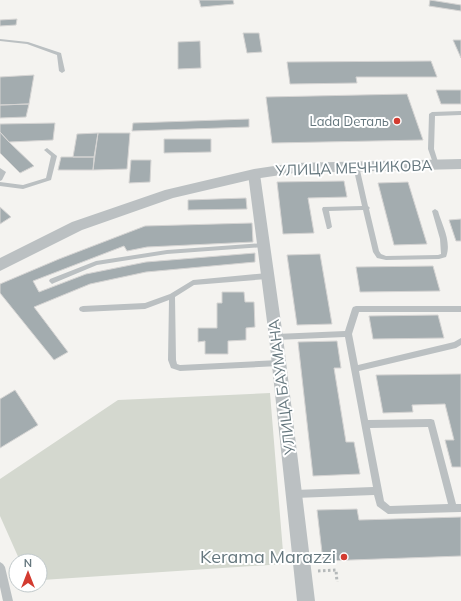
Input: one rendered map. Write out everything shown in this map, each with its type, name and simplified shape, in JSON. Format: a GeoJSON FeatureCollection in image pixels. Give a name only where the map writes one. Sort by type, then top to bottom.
{"type":"FeatureCollection","features":[{"type":"Feature","properties":{"kind":"street","name":"УЛИЦА МЕЧНИКОВА"},"geometry":{"type":"LineString","coordinates":[[0,265],[77,226],[170,194],[254,174],[294,168],[461,164]]}},
{"type":"Feature","properties":{"kind":"street","name":"УЛИЦА БАУМАНА"},"geometry":{"type":"LineString","coordinates":[[254,174],[276,337],[306,601]]}},
{"type":"Feature","properties":{"kind":"lane"},"geometry":{"type":"LineString","coordinates":[[0,40],[28,43],[59,54],[62,71]]}},
{"type":"Feature","properties":{"kind":"lane"},"geometry":{"type":"LineString","coordinates":[[436,165],[431,149],[432,114],[461,112]]}},
{"type":"Feature","properties":{"kind":"lane"},"geometry":{"type":"LineString","coordinates":[[0,184],[23,187],[49,179],[54,156],[47,150]]}},
{"type":"Feature","properties":{"kind":"lane"},"geometry":{"type":"LineString","coordinates":[[356,166],[378,256],[386,258],[444,255],[446,250],[435,211]]}},
{"type":"Feature","properties":{"kind":"lane"},"geometry":{"type":"LineString","coordinates":[[0,170],[3,172],[0,179]]}},
{"type":"Feature","properties":{"kind":"lane"},"geometry":{"type":"LineString","coordinates":[[329,227],[325,209],[367,208]]}},
{"type":"Feature","properties":{"kind":"lane"},"geometry":{"type":"LineString","coordinates":[[52,281],[96,263],[167,252],[264,245]]}},
{"type":"Feature","properties":{"kind":"lane"},"geometry":{"type":"LineString","coordinates":[[83,309],[145,306],[172,296],[193,283],[267,276]]}},
{"type":"Feature","properties":{"kind":"lane"},"geometry":{"type":"LineString","coordinates":[[172,296],[172,360],[174,366],[180,368],[279,363]]}},
{"type":"Feature","properties":{"kind":"lane"},"geometry":{"type":"LineString","coordinates":[[366,424],[431,423],[457,508],[388,510],[380,503],[356,369],[348,334],[356,309],[461,309]]}},
{"type":"Feature","properties":{"kind":"lane"},"geometry":{"type":"LineString","coordinates":[[276,337],[348,334]]}},
{"type":"Feature","properties":{"kind":"lane"},"geometry":{"type":"LineString","coordinates":[[356,369],[456,345],[461,341]]}},
{"type":"Feature","properties":{"kind":"lane"},"geometry":{"type":"LineString","coordinates":[[294,494],[378,491]]}},
{"type":"Feature","properties":{"kind":"lane"},"geometry":{"type":"LineString","coordinates":[[0,567],[8,601]]}},
{"type":"Feature","properties":{"kind":"path"},"geometry":{"type":"LineString","coordinates":[[303,572],[336,570],[337,582]]}},
{"type":"Feature","properties":{"kind":"shaded area"},"geometry":{"type":"Polygon","coordinates":[[[270,393],[284,564],[48,580],[48,553],[16,553],[0,516],[0,479],[118,400],[270,393]]]}},
{"type":"Feature","properties":{"kind":"building"},"geometry":{"type":"Polygon","coordinates":[[[199,0],[233,0],[234,4],[201,7],[199,0]]]}},
{"type":"Feature","properties":{"kind":"building"},"geometry":{"type":"Polygon","coordinates":[[[430,0],[461,5],[461,11],[429,6],[430,0]]]}},
{"type":"Feature","properties":{"kind":"building"},"geometry":{"type":"Polygon","coordinates":[[[17,19],[16,25],[0,26],[0,20],[17,19]]]}},
{"type":"Feature","properties":{"kind":"building"},"geometry":{"type":"Polygon","coordinates":[[[243,33],[259,33],[262,52],[247,53],[243,33]]]}},
{"type":"Feature","properties":{"kind":"building"},"geometry":{"type":"Polygon","coordinates":[[[453,40],[461,40],[461,58],[453,40]]]}},
{"type":"Feature","properties":{"kind":"building"},"geometry":{"type":"Polygon","coordinates":[[[200,41],[201,68],[178,69],[178,42],[200,41]]]}},
{"type":"Feature","properties":{"kind":"building"},"geometry":{"type":"Polygon","coordinates":[[[431,61],[437,77],[356,77],[357,83],[290,84],[287,62],[431,61]]]}},
{"type":"Feature","properties":{"kind":"building"},"geometry":{"type":"Polygon","coordinates":[[[34,75],[29,104],[0,105],[0,77],[34,75]]]}},
{"type":"Feature","properties":{"kind":"building"},"geometry":{"type":"Polygon","coordinates":[[[436,90],[461,90],[461,104],[441,104],[436,90]]]}},
{"type":"Feature","properties":{"kind":"building"},"geometry":{"type":"Polygon","coordinates":[[[407,94],[423,140],[272,143],[266,97],[407,94]]]}},
{"type":"Feature","properties":{"kind":"building"},"geometry":{"type":"Polygon","coordinates":[[[29,104],[26,117],[0,118],[0,105],[29,104]]]}},
{"type":"Feature","properties":{"kind":"building"},"geometry":{"type":"Polygon","coordinates":[[[249,119],[249,127],[132,131],[133,123],[249,119]]]}},
{"type":"Feature","properties":{"kind":"building"},"geometry":{"type":"Polygon","coordinates":[[[55,123],[53,140],[9,142],[0,132],[0,124],[55,123]]]}},
{"type":"Feature","properties":{"kind":"building"},"geometry":{"type":"Polygon","coordinates":[[[0,132],[34,166],[20,173],[0,153],[0,132]]]}},
{"type":"Feature","properties":{"kind":"building"},"geometry":{"type":"Polygon","coordinates":[[[98,133],[130,133],[127,169],[93,170],[98,133]]]}},
{"type":"Feature","properties":{"kind":"building"},"geometry":{"type":"Polygon","coordinates":[[[98,133],[94,157],[73,157],[77,134],[98,133]]]}},
{"type":"Feature","properties":{"kind":"building"},"geometry":{"type":"Polygon","coordinates":[[[164,139],[211,139],[211,152],[164,153],[164,139]]]}},
{"type":"Feature","properties":{"kind":"building"},"geometry":{"type":"Polygon","coordinates":[[[61,157],[94,157],[93,170],[58,170],[61,157]]]}},
{"type":"Feature","properties":{"kind":"building"},"geometry":{"type":"Polygon","coordinates":[[[131,160],[151,160],[150,182],[129,183],[131,160]]]}},
{"type":"Feature","properties":{"kind":"building"},"geometry":{"type":"Polygon","coordinates":[[[344,181],[347,197],[308,198],[314,233],[283,234],[277,182],[344,181]]]}},
{"type":"Feature","properties":{"kind":"building"},"geometry":{"type":"Polygon","coordinates":[[[408,182],[427,244],[394,245],[378,183],[408,182]]]}},
{"type":"Feature","properties":{"kind":"building"},"geometry":{"type":"Polygon","coordinates":[[[246,198],[247,209],[188,210],[188,200],[246,198]]]}},
{"type":"Feature","properties":{"kind":"building"},"geometry":{"type":"Polygon","coordinates":[[[0,207],[11,217],[0,224],[0,207]]]}},
{"type":"Feature","properties":{"kind":"building"},"geometry":{"type":"Polygon","coordinates":[[[461,219],[461,241],[456,241],[449,220],[461,219]]]}},
{"type":"Feature","properties":{"kind":"building"},"geometry":{"type":"Polygon","coordinates":[[[252,223],[253,242],[147,247],[127,251],[124,246],[33,281],[39,292],[86,274],[146,262],[255,253],[255,262],[146,272],[90,284],[34,307],[68,352],[54,360],[0,293],[0,284],[59,259],[145,226],[252,223]]]}},
{"type":"Feature","properties":{"kind":"building"},"geometry":{"type":"Polygon","coordinates":[[[320,254],[332,324],[297,325],[287,255],[320,254]]]}},
{"type":"Feature","properties":{"kind":"building"},"geometry":{"type":"Polygon","coordinates":[[[433,266],[440,291],[360,292],[356,267],[433,266]]]}},
{"type":"Feature","properties":{"kind":"building"},"geometry":{"type":"Polygon","coordinates":[[[222,292],[244,292],[245,302],[254,302],[255,327],[246,328],[246,340],[228,341],[228,354],[205,354],[205,341],[198,342],[198,328],[217,328],[217,303],[222,303],[222,292]]]}},
{"type":"Feature","properties":{"kind":"building"},"geometry":{"type":"Polygon","coordinates":[[[438,315],[444,338],[373,339],[369,316],[438,315]]]}},
{"type":"Feature","properties":{"kind":"building"},"geometry":{"type":"Polygon","coordinates":[[[337,341],[341,368],[334,368],[346,442],[354,442],[360,474],[313,476],[298,342],[337,341]]]}},
{"type":"Feature","properties":{"kind":"building"},"geometry":{"type":"Polygon","coordinates":[[[461,374],[461,467],[452,467],[445,440],[454,440],[445,404],[412,405],[413,412],[383,413],[376,375],[461,374]]]}},
{"type":"Feature","properties":{"kind":"building"},"geometry":{"type":"Polygon","coordinates":[[[15,390],[38,425],[0,448],[0,399],[15,390]]]}},
{"type":"Feature","properties":{"kind":"building"},"geometry":{"type":"Polygon","coordinates":[[[357,509],[359,520],[461,517],[461,556],[323,561],[317,510],[357,509]]]}},
{"type":"Feature","properties":{"kind":"place","name":"Lada Dеталь"},"geometry":{"type":"Point","coordinates":[397,121]}},
{"type":"Feature","properties":{"kind":"place","name":"Kerama Marazzi"},"geometry":{"type":"Point","coordinates":[344,557]}}]}
